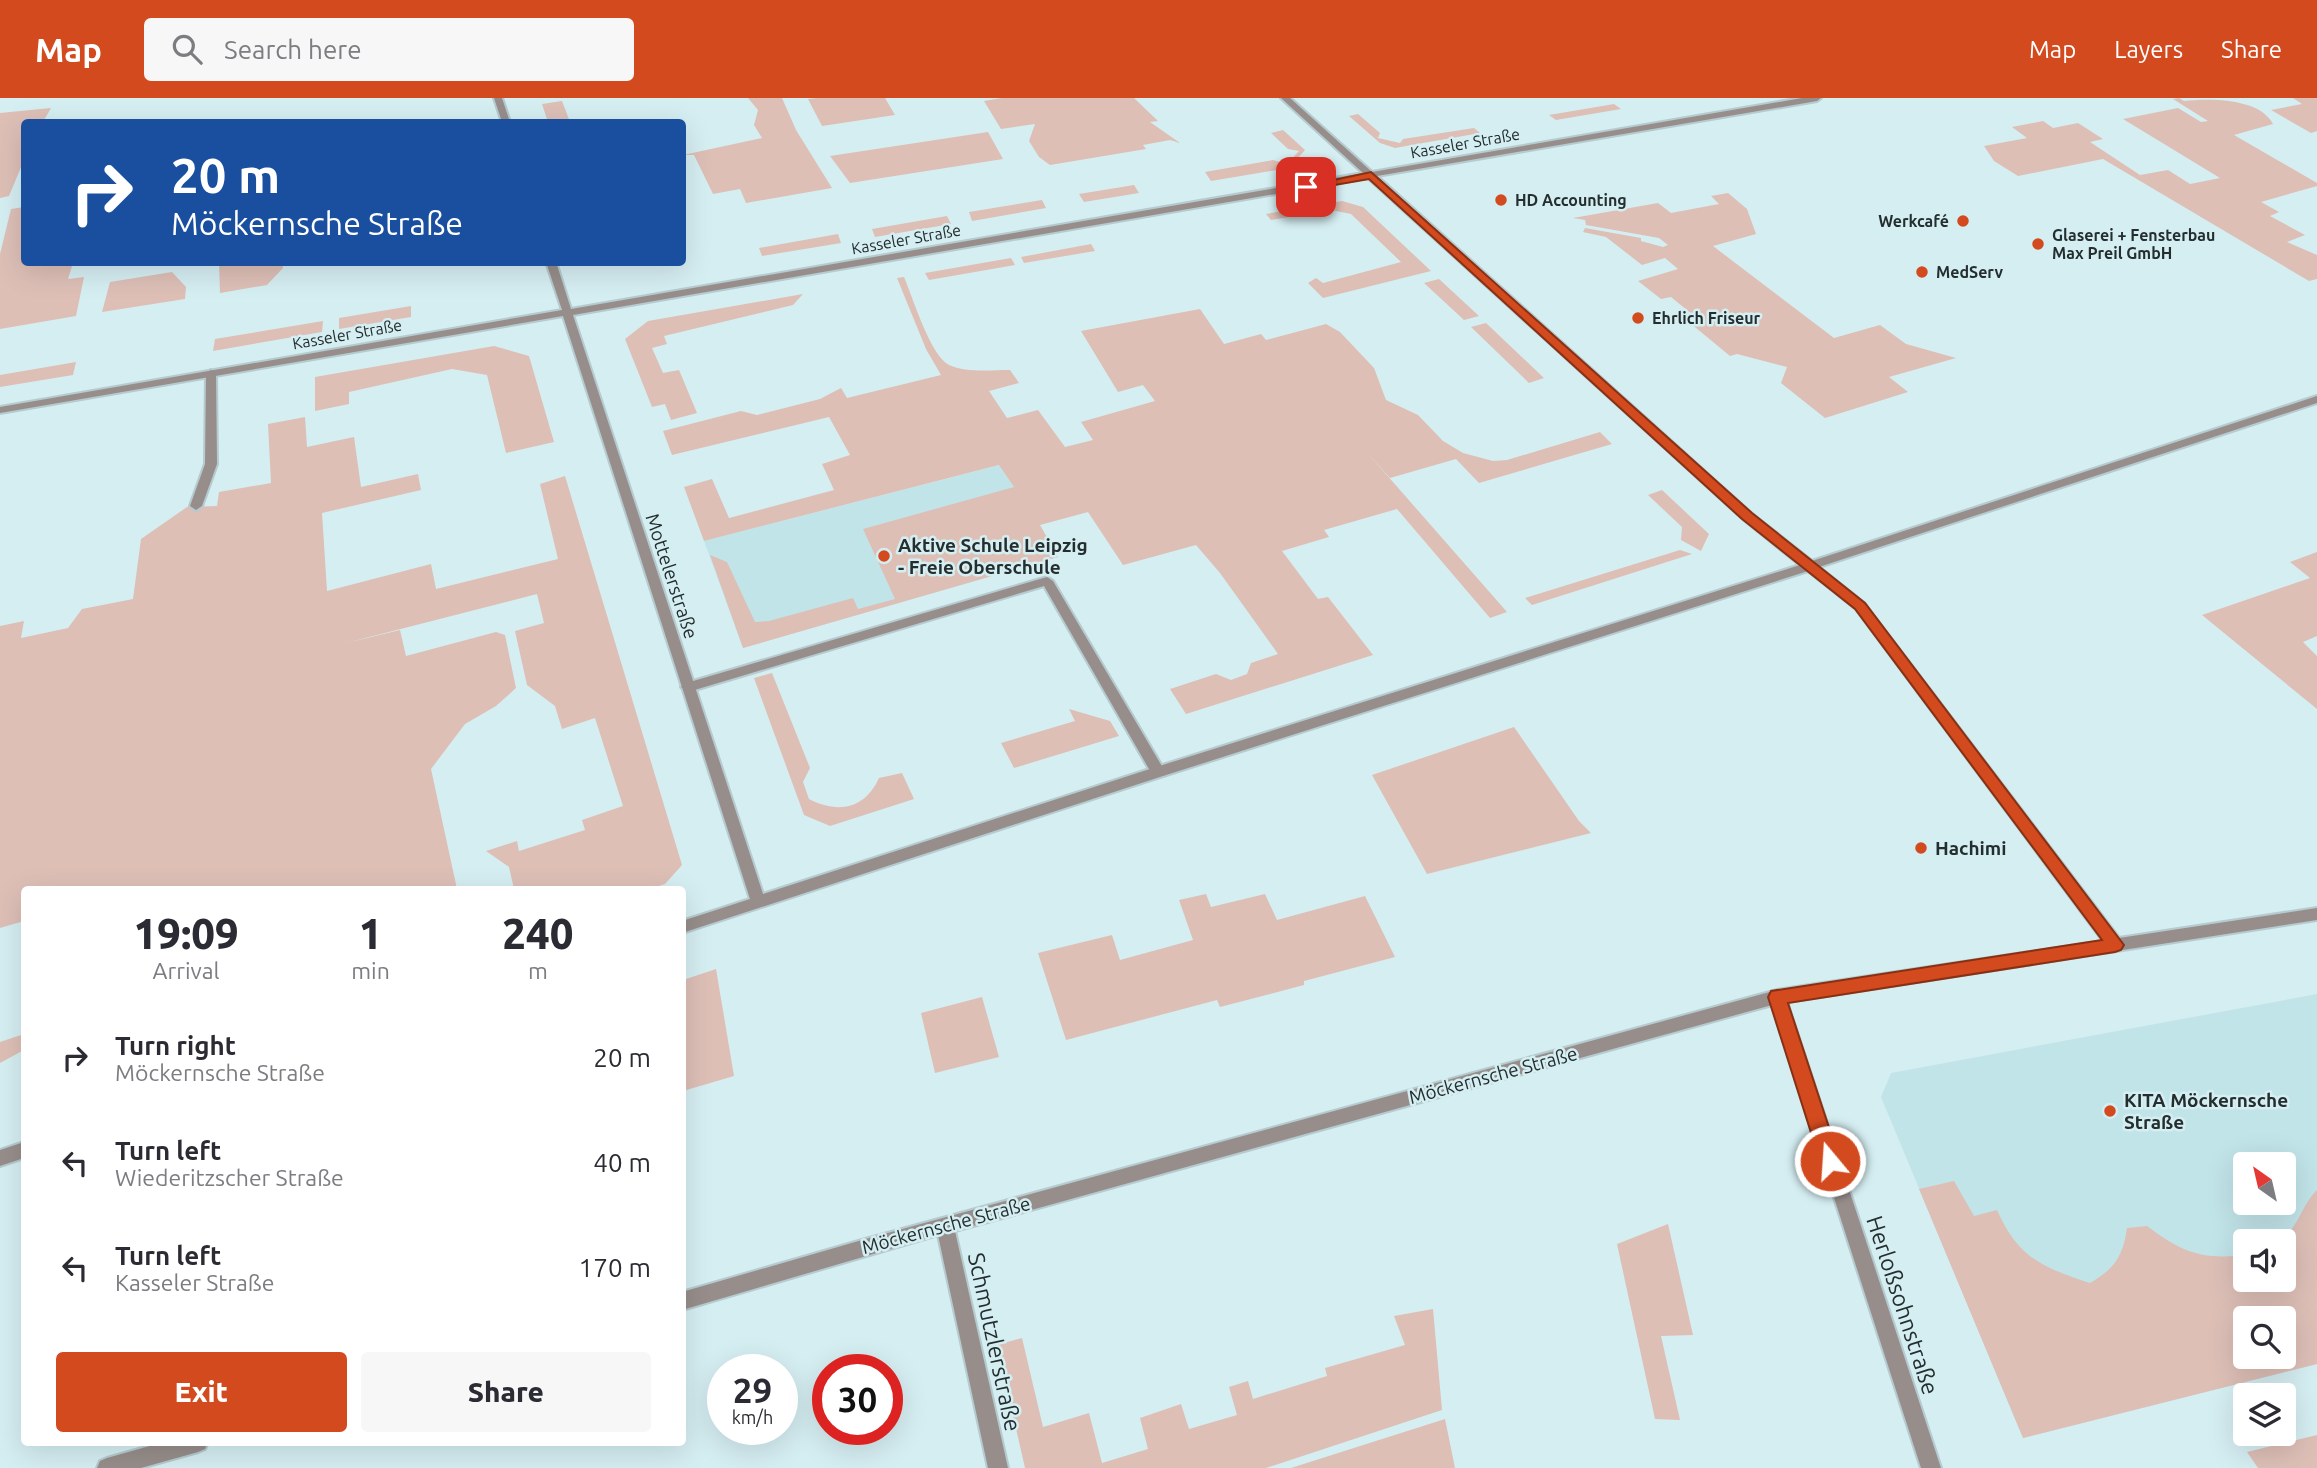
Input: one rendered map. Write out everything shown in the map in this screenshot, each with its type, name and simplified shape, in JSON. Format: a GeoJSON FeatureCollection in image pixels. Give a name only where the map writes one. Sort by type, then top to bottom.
{"type":"FeatureCollection","features":[{"type":"Feature","properties":{"kind":"street"},"geometry":{"type":"LineString","coordinates":[[498,98],[505,119]]}},
{"type":"Feature","properties":{"kind":"street"},"geometry":{"type":"LineString","coordinates":[[1285,98],[1747,516],[1860,606],[2115,945]]}},
{"type":"Feature","properties":{"kind":"street","name":"Kasseler Straße"},"geometry":{"type":"LineString","coordinates":[[0,410],[1817,98]]}},
{"type":"Feature","properties":{"kind":"street","name":"Mottelerstraße"},"geometry":{"type":"LineString","coordinates":[[552,266],[758,901]]}},
{"type":"Feature","properties":{"kind":"street"},"geometry":{"type":"LineString","coordinates":[[196,506],[211,464],[212,373]]}},
{"type":"Feature","properties":{"kind":"street"},"geometry":{"type":"LineString","coordinates":[[686,926],[1158,772],[1810,566],[2317,400]]}},
{"type":"Feature","properties":{"kind":"street"},"geometry":{"type":"LineString","coordinates":[[688,687],[1046,581],[1158,772]]}},
{"type":"Feature","properties":{"kind":"street","name":"Möckernsche Straße"},"geometry":{"type":"LineString","coordinates":[[686,1300],[1777,997],[2317,914]]}},
{"type":"Feature","properties":{"kind":"street","name":"Herloßsohnstraße"},"geometry":{"type":"LineString","coordinates":[[1777,997],[1931,1468]]}},
{"type":"Feature","properties":{"kind":"street"},"geometry":{"type":"LineString","coordinates":[[0,1158],[21,1151]]}},
{"type":"Feature","properties":{"kind":"street","name":"Schmutzlerstraße"},"geometry":{"type":"LineString","coordinates":[[945,1226],[998,1468]]}},
{"type":"Feature","properties":{"kind":"street"},"geometry":{"type":"LineString","coordinates":[[107,1468],[184,1446]]}},
{"type":"Feature","properties":{"kind":"shaded area"},"geometry":{"type":"Polygon","coordinates":[[[748,98],[782,98],[796,130],[832,188],[746,203],[740,189],[713,194],[694,155],[686,154],[762,138],[754,125],[758,110],[748,98]]]}},
{"type":"Feature","properties":{"kind":"shaded area"},"geometry":{"type":"Polygon","coordinates":[[[885,98],[895,115],[822,126],[808,99],[885,98]]]}},
{"type":"Feature","properties":{"kind":"shaded area"},"geometry":{"type":"Polygon","coordinates":[[[1002,98],[1134,98],[1158,121],[1150,122],[1180,143],[1170,140],[1143,145],[1146,149],[1050,165],[1039,157],[1029,141],[1035,124],[1001,129],[984,101],[1002,98]]]}},
{"type":"Feature","properties":{"kind":"shaded area"},"geometry":{"type":"Polygon","coordinates":[[[2293,98],[2317,98],[2317,131],[2311,133],[2271,110],[2302,104],[2293,98]]]}},
{"type":"Feature","properties":{"kind":"shaded area"},"geometry":{"type":"Polygon","coordinates":[[[2173,99],[2184,101],[2233,102],[2267,115],[2273,124],[2234,135],[2317,183],[2317,186],[2261,202],[2279,212],[2270,216],[2305,235],[2287,242],[2317,255],[2317,279],[2309,281],[2103,159],[2018,176],[1994,161],[1984,146],[2027,138],[2012,127],[2043,121],[2053,128],[2078,123],[2103,139],[2090,142],[2140,175],[2168,170],[2190,184],[2220,178],[2123,119],[2178,108],[2201,122],[2208,121],[2173,99]]]}},
{"type":"Feature","properties":{"kind":"shaded area"},"geometry":{"type":"Polygon","coordinates":[[[562,101],[569,119],[547,119],[542,104],[562,101]]]}},
{"type":"Feature","properties":{"kind":"shaded area"},"geometry":{"type":"Polygon","coordinates":[[[1614,104],[1621,109],[1556,120],[1549,115],[1614,104]]]}},
{"type":"Feature","properties":{"kind":"shaded area"},"geometry":{"type":"Polygon","coordinates":[[[51,108],[45,119],[21,119],[21,167],[9,196],[0,198],[0,113],[51,108]]]}},
{"type":"Feature","properties":{"kind":"shaded area"},"geometry":{"type":"Polygon","coordinates":[[[1358,114],[1380,133],[1378,138],[1400,143],[1403,139],[1474,128],[1480,133],[1395,148],[1380,143],[1349,116],[1358,114]]]}},
{"type":"Feature","properties":{"kind":"shaded area"},"geometry":{"type":"Polygon","coordinates":[[[1283,130],[1305,150],[1289,168],[1211,181],[1205,172],[1273,160],[1287,164],[1299,151],[1288,149],[1271,133],[1283,130]]]}},
{"type":"Feature","properties":{"kind":"shaded area"},"geometry":{"type":"Polygon","coordinates":[[[988,132],[1003,159],[850,183],[830,156],[988,132]]]}},
{"type":"Feature","properties":{"kind":"shaded area"},"geometry":{"type":"Polygon","coordinates":[[[1134,185],[1139,193],[1084,202],[1079,194],[1134,185]]]}},
{"type":"Feature","properties":{"kind":"shaded area"},"geometry":{"type":"Polygon","coordinates":[[[1728,193],[1747,209],[1756,234],[1713,246],[1834,338],[1880,325],[1906,344],[1956,358],[1889,377],[1908,392],[1825,418],[1781,383],[1787,367],[1737,354],[1730,356],[1684,318],[1693,315],[1671,297],[1661,299],[1638,281],[1678,269],[1665,258],[1642,265],[1606,237],[1583,232],[1585,228],[1641,238],[1641,241],[1663,247],[1668,245],[1659,238],[1586,225],[1585,220],[1573,218],[1658,203],[1671,213],[1719,204],[1711,196],[1728,193]]]}},
{"type":"Feature","properties":{"kind":"shaded area"},"geometry":{"type":"Polygon","coordinates":[[[1042,200],[1046,208],[972,221],[969,212],[1042,200]]]}},
{"type":"Feature","properties":{"kind":"shaded area"},"geometry":{"type":"Polygon","coordinates":[[[1342,201],[1363,207],[1431,271],[1323,298],[1308,283],[1316,278],[1323,283],[1401,262],[1351,214],[1331,210],[1271,220],[1266,214],[1342,201]]]}},
{"type":"Feature","properties":{"kind":"shaded area"},"geometry":{"type":"Polygon","coordinates":[[[21,207],[21,266],[72,266],[68,279],[84,277],[76,316],[0,329],[0,254],[11,209],[21,207]]]}},
{"type":"Feature","properties":{"kind":"shaded area"},"geometry":{"type":"Polygon","coordinates":[[[947,216],[951,224],[875,237],[872,229],[947,216]]]}},
{"type":"Feature","properties":{"kind":"shaded area"},"geometry":{"type":"Polygon","coordinates":[[[838,234],[841,243],[762,256],[759,248],[838,234]]]}},
{"type":"Feature","properties":{"kind":"shaded area"},"geometry":{"type":"Polygon","coordinates":[[[1091,244],[1095,251],[1024,263],[1021,257],[1091,244]]]}},
{"type":"Feature","properties":{"kind":"shaded area"},"geometry":{"type":"Polygon","coordinates":[[[1011,258],[1015,265],[929,280],[925,273],[1011,258]]]}},
{"type":"Feature","properties":{"kind":"shaded area"},"geometry":{"type":"Polygon","coordinates":[[[219,266],[283,266],[267,285],[220,293],[219,266]]]}},
{"type":"Feature","properties":{"kind":"shaded area"},"geometry":{"type":"Polygon","coordinates":[[[172,272],[186,287],[185,299],[102,312],[110,282],[172,272]]]}},
{"type":"Feature","properties":{"kind":"shaded area"},"geometry":{"type":"Polygon","coordinates":[[[904,277],[929,338],[942,359],[949,365],[963,369],[1010,370],[1019,383],[989,391],[1007,418],[1038,410],[1065,447],[1093,440],[1081,422],[1155,401],[1143,385],[1118,392],[1081,331],[1200,309],[1224,344],[1261,334],[1266,340],[1326,324],[1340,332],[1374,368],[1386,400],[1418,415],[1443,441],[1463,453],[1493,461],[1507,460],[1600,432],[1612,444],[1479,483],[1456,459],[1390,478],[1364,449],[1507,612],[1490,618],[1397,509],[1324,530],[1329,537],[1282,551],[1318,599],[1328,597],[1373,655],[1186,714],[1170,689],[1216,674],[1231,680],[1247,674],[1251,663],[1278,654],[1220,573],[1196,545],[1123,565],[1088,512],[1040,525],[1058,557],[743,648],[710,555],[727,562],[755,622],[769,621],[853,598],[858,609],[895,599],[863,529],[1014,487],[999,465],[704,541],[684,487],[712,479],[729,518],[834,490],[822,464],[850,455],[829,417],[672,455],[663,431],[741,411],[757,415],[820,399],[841,388],[847,398],[941,375],[926,349],[897,278],[904,277]]]}},
{"type":"Feature","properties":{"kind":"shaded area"},"geometry":{"type":"Polygon","coordinates":[[[1439,279],[1479,316],[1464,320],[1424,283],[1439,279]]]}},
{"type":"Feature","properties":{"kind":"shaded area"},"geometry":{"type":"Polygon","coordinates":[[[803,294],[793,305],[664,336],[667,344],[652,348],[663,373],[679,370],[697,413],[671,420],[665,404],[652,407],[625,339],[648,321],[803,294]]]}},
{"type":"Feature","properties":{"kind":"shaded area"},"geometry":{"type":"Polygon","coordinates":[[[411,306],[411,317],[339,329],[339,318],[411,306]]]}},
{"type":"Feature","properties":{"kind":"shaded area"},"geometry":{"type":"Polygon","coordinates":[[[323,321],[322,332],[213,351],[215,339],[323,321]]]}},
{"type":"Feature","properties":{"kind":"shaded area"},"geometry":{"type":"Polygon","coordinates":[[[1486,323],[1544,378],[1529,383],[1471,327],[1486,323]]]}},
{"type":"Feature","properties":{"kind":"shaded area"},"geometry":{"type":"Polygon","coordinates":[[[494,346],[529,356],[554,442],[506,453],[487,375],[452,369],[349,392],[349,404],[315,411],[315,377],[494,346]]]}},
{"type":"Feature","properties":{"kind":"shaded area"},"geometry":{"type":"Polygon","coordinates":[[[76,362],[73,375],[0,387],[0,375],[76,362]]]}},
{"type":"Feature","properties":{"kind":"shaded area"},"geometry":{"type":"Polygon","coordinates":[[[305,417],[307,447],[354,437],[361,487],[418,474],[421,490],[322,513],[327,591],[431,564],[436,589],[558,559],[540,484],[565,476],[682,865],[665,884],[513,886],[509,867],[486,851],[517,841],[519,851],[585,830],[582,820],[623,806],[595,718],[562,729],[555,706],[527,685],[515,631],[544,623],[537,594],[342,644],[400,630],[406,656],[496,632],[505,635],[516,688],[496,706],[465,724],[431,769],[456,886],[21,886],[21,922],[0,928],[0,626],[24,621],[21,638],[68,628],[82,609],[133,599],[141,539],[187,507],[217,506],[219,492],[271,483],[268,424],[305,417]]]}},
{"type":"Feature","properties":{"kind":"shaded area","name":"Aktive Schule Leipzig - Freie Oberschule"},"geometry":{"type":"Polygon","coordinates":[[[1000,465],[1058,557],[743,648],[704,541],[1000,465]]]}},
{"type":"Feature","properties":{"kind":"shaded area"},"geometry":{"type":"Polygon","coordinates":[[[1662,490],[1709,534],[1701,551],[1681,540],[1682,527],[1648,495],[1662,490]]]}},
{"type":"Feature","properties":{"kind":"shaded area"},"geometry":{"type":"Polygon","coordinates":[[[1680,550],[1692,554],[1532,605],[1525,598],[1680,550]]]}},
{"type":"Feature","properties":{"kind":"shaded area"},"geometry":{"type":"Polygon","coordinates":[[[2317,552],[2317,636],[2303,642],[2317,656],[2317,709],[2202,615],[2310,578],[2290,562],[2317,552]]]}},
{"type":"Feature","properties":{"kind":"shaded area"},"geometry":{"type":"Polygon","coordinates":[[[772,673],[810,768],[803,782],[809,799],[830,806],[850,806],[866,796],[879,778],[902,773],[914,799],[830,826],[804,815],[754,678],[772,673]]]}},
{"type":"Feature","properties":{"kind":"shaded area"},"geometry":{"type":"Polygon","coordinates":[[[1069,709],[1110,721],[1119,736],[1014,768],[1001,743],[1075,721],[1069,709]]]}},
{"type":"Feature","properties":{"kind":"shaded area"},"geometry":{"type":"Polygon","coordinates":[[[1514,727],[1579,821],[1591,833],[1427,874],[1372,775],[1514,727]]]}},
{"type":"Feature","properties":{"kind":"shaded area"},"geometry":{"type":"Polygon","coordinates":[[[1206,894],[1211,907],[1265,894],[1277,920],[1365,896],[1395,957],[1220,1007],[1217,1000],[1066,1040],[1038,953],[1112,935],[1120,960],[1193,940],[1179,900],[1206,894]]]}},
{"type":"Feature","properties":{"kind":"shaded area"},"geometry":{"type":"Polygon","coordinates":[[[716,969],[734,1076],[686,1090],[686,979],[716,969]]]}},
{"type":"Feature","properties":{"kind":"shaded area"},"geometry":{"type":"Polygon","coordinates":[[[2317,994],[2317,1364],[2023,1438],[1881,1097],[1891,1073],[2317,994]]]}},
{"type":"Feature","properties":{"kind":"shaded area"},"geometry":{"type":"Polygon","coordinates":[[[982,997],[999,1057],[935,1073],[921,1013],[982,997]]]}},
{"type":"Feature","properties":{"kind":"shaded area"},"geometry":{"type":"Polygon","coordinates":[[[21,1035],[21,1052],[0,1063],[0,1042],[21,1035]]]}},
{"type":"Feature","properties":{"kind":"shaded area"},"geometry":{"type":"Polygon","coordinates":[[[1954,1181],[1974,1216],[1997,1210],[2014,1240],[2034,1259],[2058,1272],[2090,1283],[2116,1261],[2123,1247],[2127,1228],[2147,1226],[2171,1242],[2193,1252],[2233,1256],[2233,1292],[2296,1292],[2296,1229],[2292,1229],[2317,1190],[2317,1364],[2023,1438],[1919,1189],[1954,1181]]]}},
{"type":"Feature","properties":{"kind":"shaded area"},"geometry":{"type":"Polygon","coordinates":[[[1668,1224],[1693,1335],[1661,1336],[1680,1420],[1655,1419],[1617,1244],[1668,1224]]]}},
{"type":"Feature","properties":{"kind":"shaded area"},"geometry":{"type":"Polygon","coordinates":[[[1433,1309],[1442,1410],[1266,1468],[1025,1468],[997,1345],[1022,1338],[1043,1427],[1089,1413],[1102,1463],[1148,1449],[1140,1418],[1181,1404],[1189,1429],[1237,1415],[1229,1387],[1248,1381],[1253,1399],[1327,1376],[1325,1368],[1405,1345],[1394,1316],[1433,1309]]]}},
{"type":"Feature","properties":{"kind":"shaded area"},"geometry":{"type":"Polygon","coordinates":[[[1445,1419],[1455,1468],[1291,1468],[1445,1419]]]}},
{"type":"Feature","properties":{"kind":"shaded area"},"geometry":{"type":"Polygon","coordinates":[[[2317,1435],[2317,1468],[2258,1468],[2247,1452],[2272,1446],[2296,1446],[2296,1440],[2317,1435]]]}},
{"type":"Feature","properties":{"kind":"place","name":"HD Accounting"},"geometry":{"type":"Point","coordinates":[1501,200]}},
{"type":"Feature","properties":{"kind":"place","name":"Werkcafé"},"geometry":{"type":"Point","coordinates":[1963,221]}},
{"type":"Feature","properties":{"kind":"place","name":"Glaserei + Fensterbau Max Preil GmbH"},"geometry":{"type":"Point","coordinates":[2038,244]}},
{"type":"Feature","properties":{"kind":"place","name":"MedServ"},"geometry":{"type":"Point","coordinates":[1922,272]}},
{"type":"Feature","properties":{"kind":"place","name":"Ehrlich Friseur"},"geometry":{"type":"Point","coordinates":[1638,318]}},
{"type":"Feature","properties":{"kind":"place","name":"Aktive Schule Leipzig - Freie Oberschule"},"geometry":{"type":"Point","coordinates":[884,556]}},
{"type":"Feature","properties":{"kind":"place","name":"Hachimi"},"geometry":{"type":"Point","coordinates":[1921,848]}},
{"type":"Feature","properties":{"kind":"place","name":"KITA Möckernsche Straße"},"geometry":{"type":"Point","coordinates":[2110,1111]}},
{"type":"Feature","properties":{"kind":"route"},"geometry":{"type":"LineString","coordinates":[[1306,187],[1371,175],[1747,516],[1860,606],[2115,945],[1777,997],[1830,1161]]}}]}
